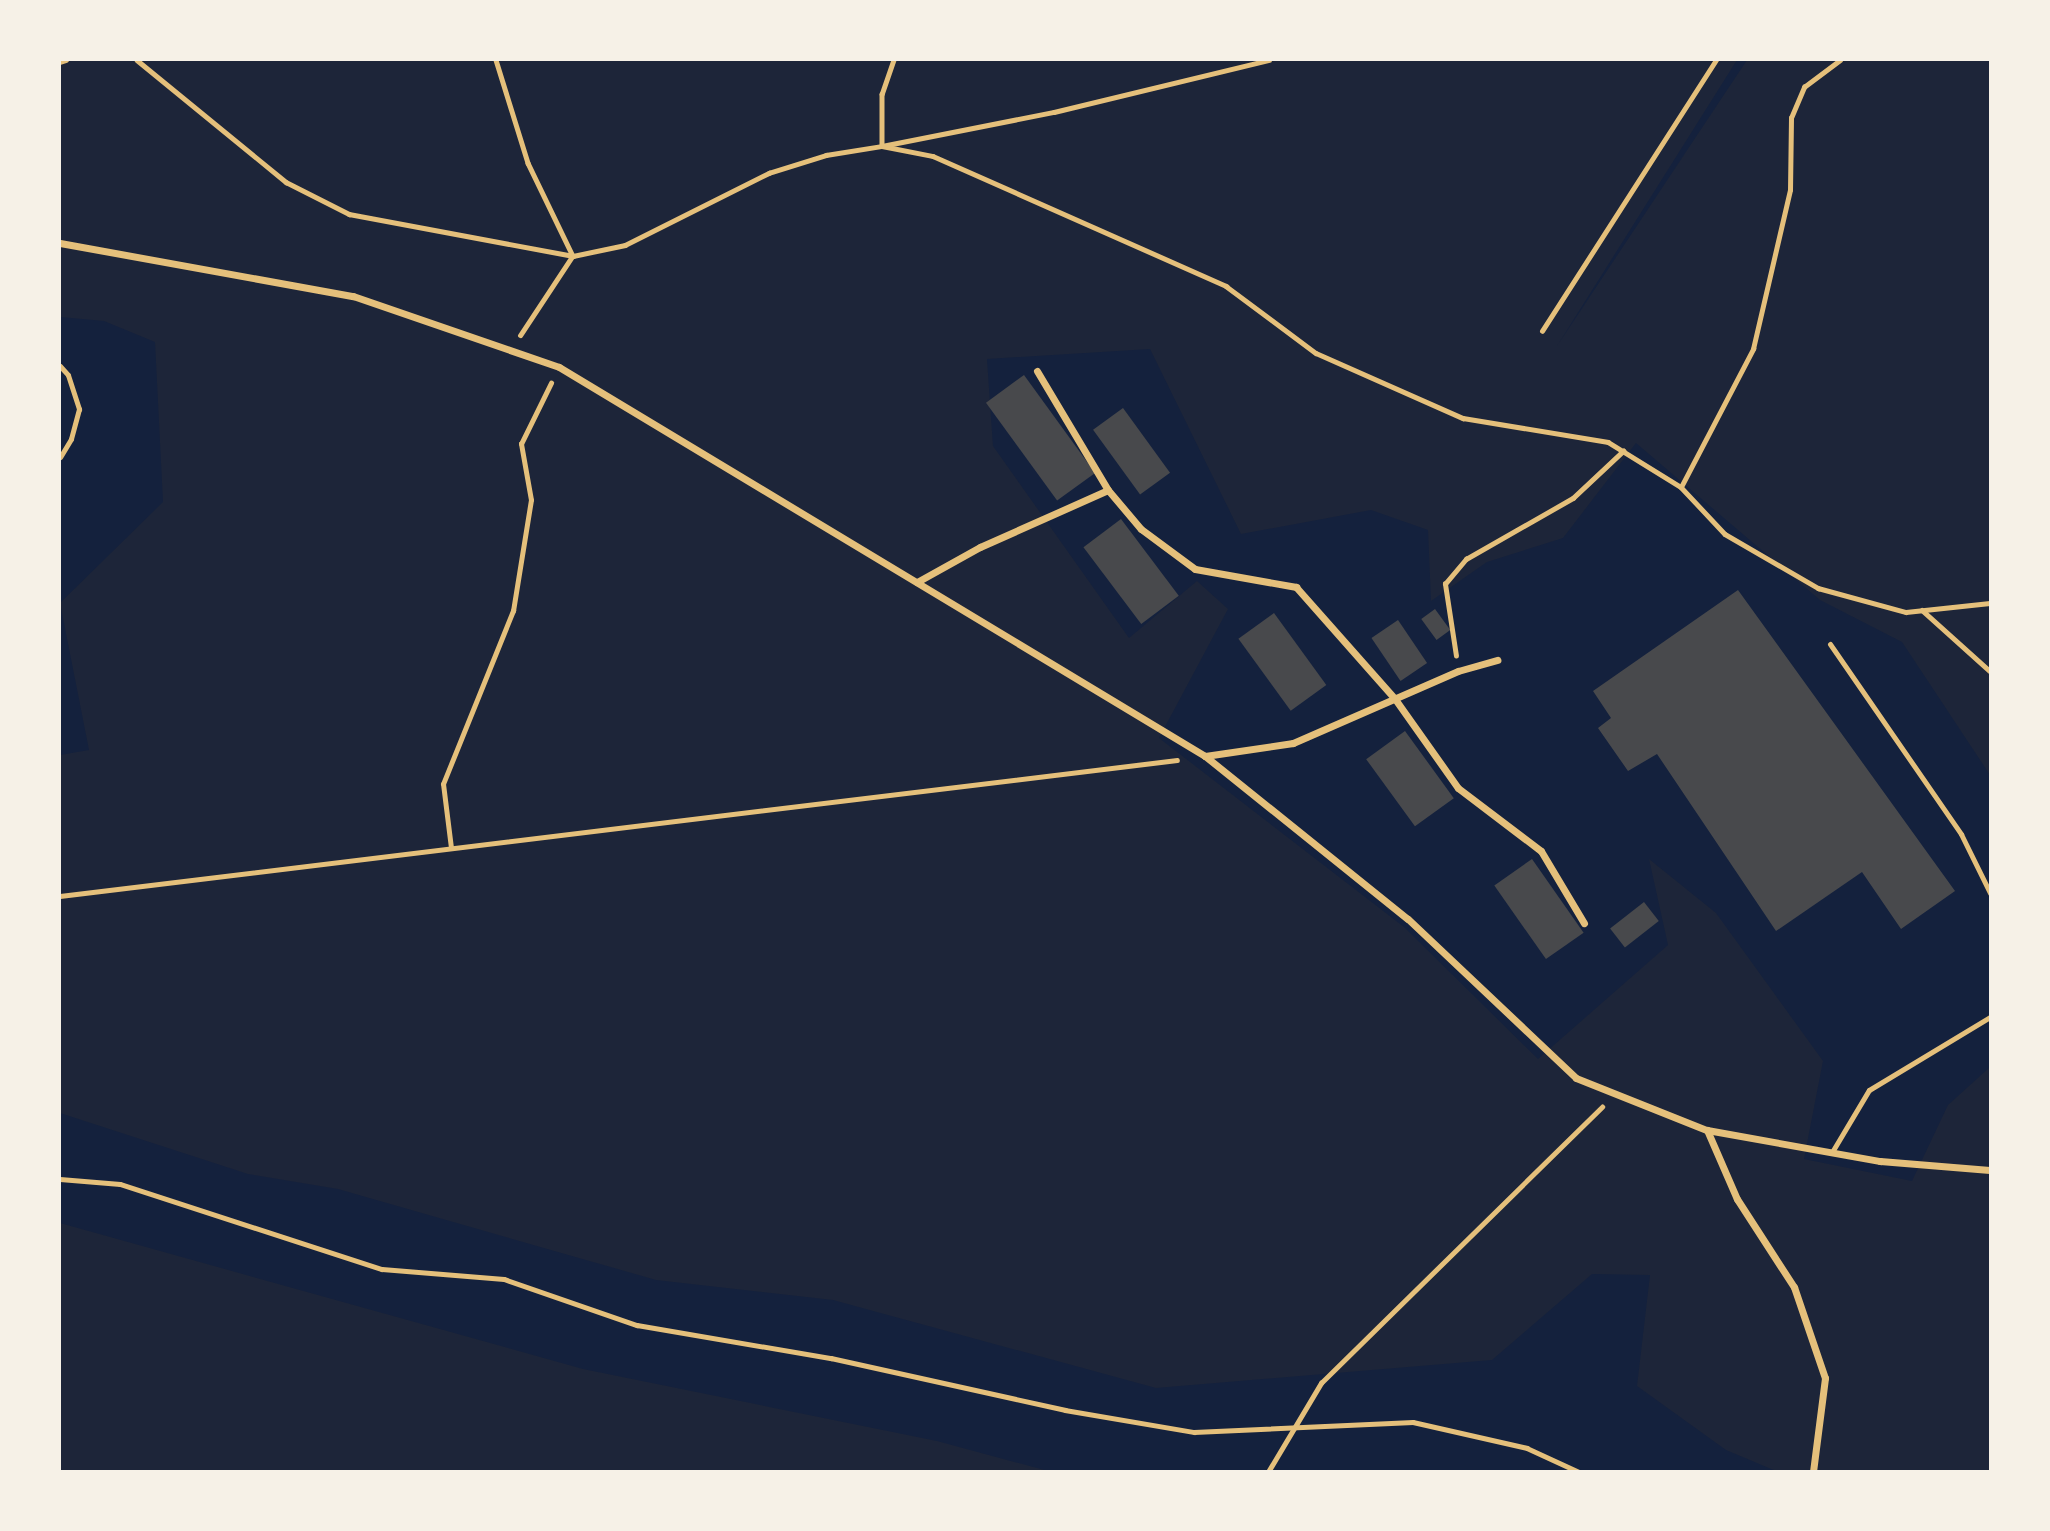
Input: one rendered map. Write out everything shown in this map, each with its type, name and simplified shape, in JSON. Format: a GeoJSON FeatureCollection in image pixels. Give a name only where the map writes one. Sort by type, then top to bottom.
{"type":"FeatureCollection","features":[{"type":"Feature","properties":{"kind":"street"},"geometry":{"type":"LineString","coordinates":[[60,243],[353,296],[559,367],[1205,756],[1408,919],[1576,1078],[1707,1130],[1832,1152],[1990,1171]]}},
{"type":"Feature","properties":{"kind":"street"},"geometry":{"type":"LineString","coordinates":[[1037,371],[1108,490],[1141,529],[1195,569],[1296,587],[1395,699],[1458,788],[1541,851],[1584,923]]}},
{"type":"Feature","properties":{"kind":"street"},"geometry":{"type":"LineString","coordinates":[[917,582],[979,547],[1108,490]]}},
{"type":"Feature","properties":{"kind":"street"},"geometry":{"type":"LineString","coordinates":[[1205,756],[1293,743],[1458,671],[1497,660]]}},
{"type":"Feature","properties":{"kind":"street"},"geometry":{"type":"LineString","coordinates":[[1707,1130],[1737,1199],[1794,1287],[1825,1378],[1813,1472]]}},
{"type":"Feature","properties":{"kind":"lane"},"geometry":{"type":"LineString","coordinates":[[60,366],[68,374],[79,409],[71,439],[60,457]]}},
{"type":"Feature","properties":{"kind":"lane"},"geometry":{"type":"LineString","coordinates":[[1830,644],[1961,834],[1990,893]]}},
{"type":"Feature","properties":{"kind":"lane"},"geometry":{"type":"LineString","coordinates":[[1832,1152],[1869,1090],[1990,1017]]}},
{"type":"Feature","properties":{"kind":"path"},"geometry":{"type":"LineString","coordinates":[[60,62],[66,60]]}},
{"type":"Feature","properties":{"kind":"path"},"geometry":{"type":"LineString","coordinates":[[137,60],[286,182],[349,214],[573,256],[625,245],[769,173],[826,155],[1054,111],[1269,60]]}},
{"type":"Feature","properties":{"kind":"path"},"geometry":{"type":"LineString","coordinates":[[496,60],[528,163],[573,256]]}},
{"type":"Feature","properties":{"kind":"path"},"geometry":{"type":"LineString","coordinates":[[882,146],[882,94],[894,60]]}},
{"type":"Feature","properties":{"kind":"path"},"geometry":{"type":"LineString","coordinates":[[1542,331],[1716,60]]}},
{"type":"Feature","properties":{"kind":"path"},"geometry":{"type":"LineString","coordinates":[[1681,487],[1753,349],[1790,190],[1791,118],[1804,87],[1840,60]]}},
{"type":"Feature","properties":{"kind":"path"},"geometry":{"type":"LineString","coordinates":[[882,146],[933,156],[1226,286],[1316,354],[1463,418],[1608,442],[1681,487],[1725,534],[1818,587],[1906,612],[1990,603]]}},
{"type":"Feature","properties":{"kind":"path"},"geometry":{"type":"LineString","coordinates":[[510,350],[573,256]]}},
{"type":"Feature","properties":{"kind":"path"},"geometry":{"type":"LineString","coordinates":[[451,848],[443,783],[513,611],[531,500],[521,444],[559,367]]}},
{"type":"Feature","properties":{"kind":"path"},"geometry":{"type":"LineString","coordinates":[[1458,671],[1445,584],[1466,559],[1573,498],[1623,451]]}},
{"type":"Feature","properties":{"kind":"path"},"geometry":{"type":"LineString","coordinates":[[1922,610],[1990,671]]}},
{"type":"Feature","properties":{"kind":"path"},"geometry":{"type":"LineString","coordinates":[[60,895],[1205,756]]}},
{"type":"Feature","properties":{"kind":"path"},"geometry":{"type":"LineString","coordinates":[[1268,1472],[1321,1384],[1615,1093]]}},
{"type":"Feature","properties":{"kind":"path"},"geometry":{"type":"LineString","coordinates":[[60,1179],[120,1184],[382,1269],[504,1279],[637,1325],[831,1358],[1065,1410],[1194,1432],[1413,1422],[1527,1448],[1578,1472]]}},
{"type":"Feature","properties":{"kind":"shaded area"},"geometry":{"type":"Polygon","coordinates":[[[60,60],[1737,60],[1557,346],[1747,60],[1990,60],[1990,775],[1902,642],[1820,600],[1636,443],[1563,538],[1487,562],[1431,601],[1428,530],[1371,510],[1241,534],[1150,349],[987,359],[993,446],[1129,638],[1197,581],[1228,609],[1159,738],[1404,927],[1538,1059],[1668,945],[1649,859],[1716,913],[1823,1061],[1804,1159],[1912,1181],[1948,1105],[1990,1067],[1990,1471],[1776,1471],[1726,1450],[1637,1386],[1650,1275],[1592,1274],[1492,1360],[1156,1388],[833,1300],[656,1280],[338,1189],[248,1174],[60,1113],[60,755],[89,750],[60,603],[163,502],[155,342],[104,321],[60,317],[60,60]]]}},
{"type":"Feature","properties":{"kind":"shaded area"},"geometry":{"type":"Polygon","coordinates":[[[60,1223],[583,1369],[937,1441],[1048,1471],[60,1471],[60,1223]]]}},
{"type":"Feature","properties":{"kind":"building"},"geometry":{"type":"Polygon","coordinates":[[[1024,375],[1095,473],[1057,501],[986,403],[1024,375]]]}},
{"type":"Feature","properties":{"kind":"building"},"geometry":{"type":"Polygon","coordinates":[[[1123,408],[1170,473],[1140,494],[1093,430],[1123,408]]]}},
{"type":"Feature","properties":{"kind":"building"},"geometry":{"type":"Polygon","coordinates":[[[1121,519],[1179,596],[1141,624],[1083,547],[1121,519]]]}},
{"type":"Feature","properties":{"kind":"building"},"geometry":{"type":"Polygon","coordinates":[[[1738,590],[1955,891],[1901,929],[1862,872],[1776,931],[1657,754],[1628,771],[1598,728],[1611,718],[1593,691],[1738,590]]]}},
{"type":"Feature","properties":{"kind":"building"},"geometry":{"type":"Polygon","coordinates":[[[1435,609],[1450,630],[1437,640],[1421,619],[1435,609]]]}},
{"type":"Feature","properties":{"kind":"building"},"geometry":{"type":"Polygon","coordinates":[[[1274,613],[1326,685],[1291,711],[1238,639],[1274,613]]]}},
{"type":"Feature","properties":{"kind":"building"},"geometry":{"type":"Polygon","coordinates":[[[1398,620],[1427,663],[1401,681],[1371,638],[1398,620]]]}},
{"type":"Feature","properties":{"kind":"building"},"geometry":{"type":"Polygon","coordinates":[[[1405,731],[1454,798],[1415,826],[1366,759],[1405,731]]]}},
{"type":"Feature","properties":{"kind":"building"},"geometry":{"type":"Polygon","coordinates":[[[1532,859],[1584,933],[1546,959],[1494,885],[1532,859]]]}},
{"type":"Feature","properties":{"kind":"building"},"geometry":{"type":"Polygon","coordinates":[[[1644,902],[1659,921],[1625,947],[1610,928],[1644,902]]]}}]}
